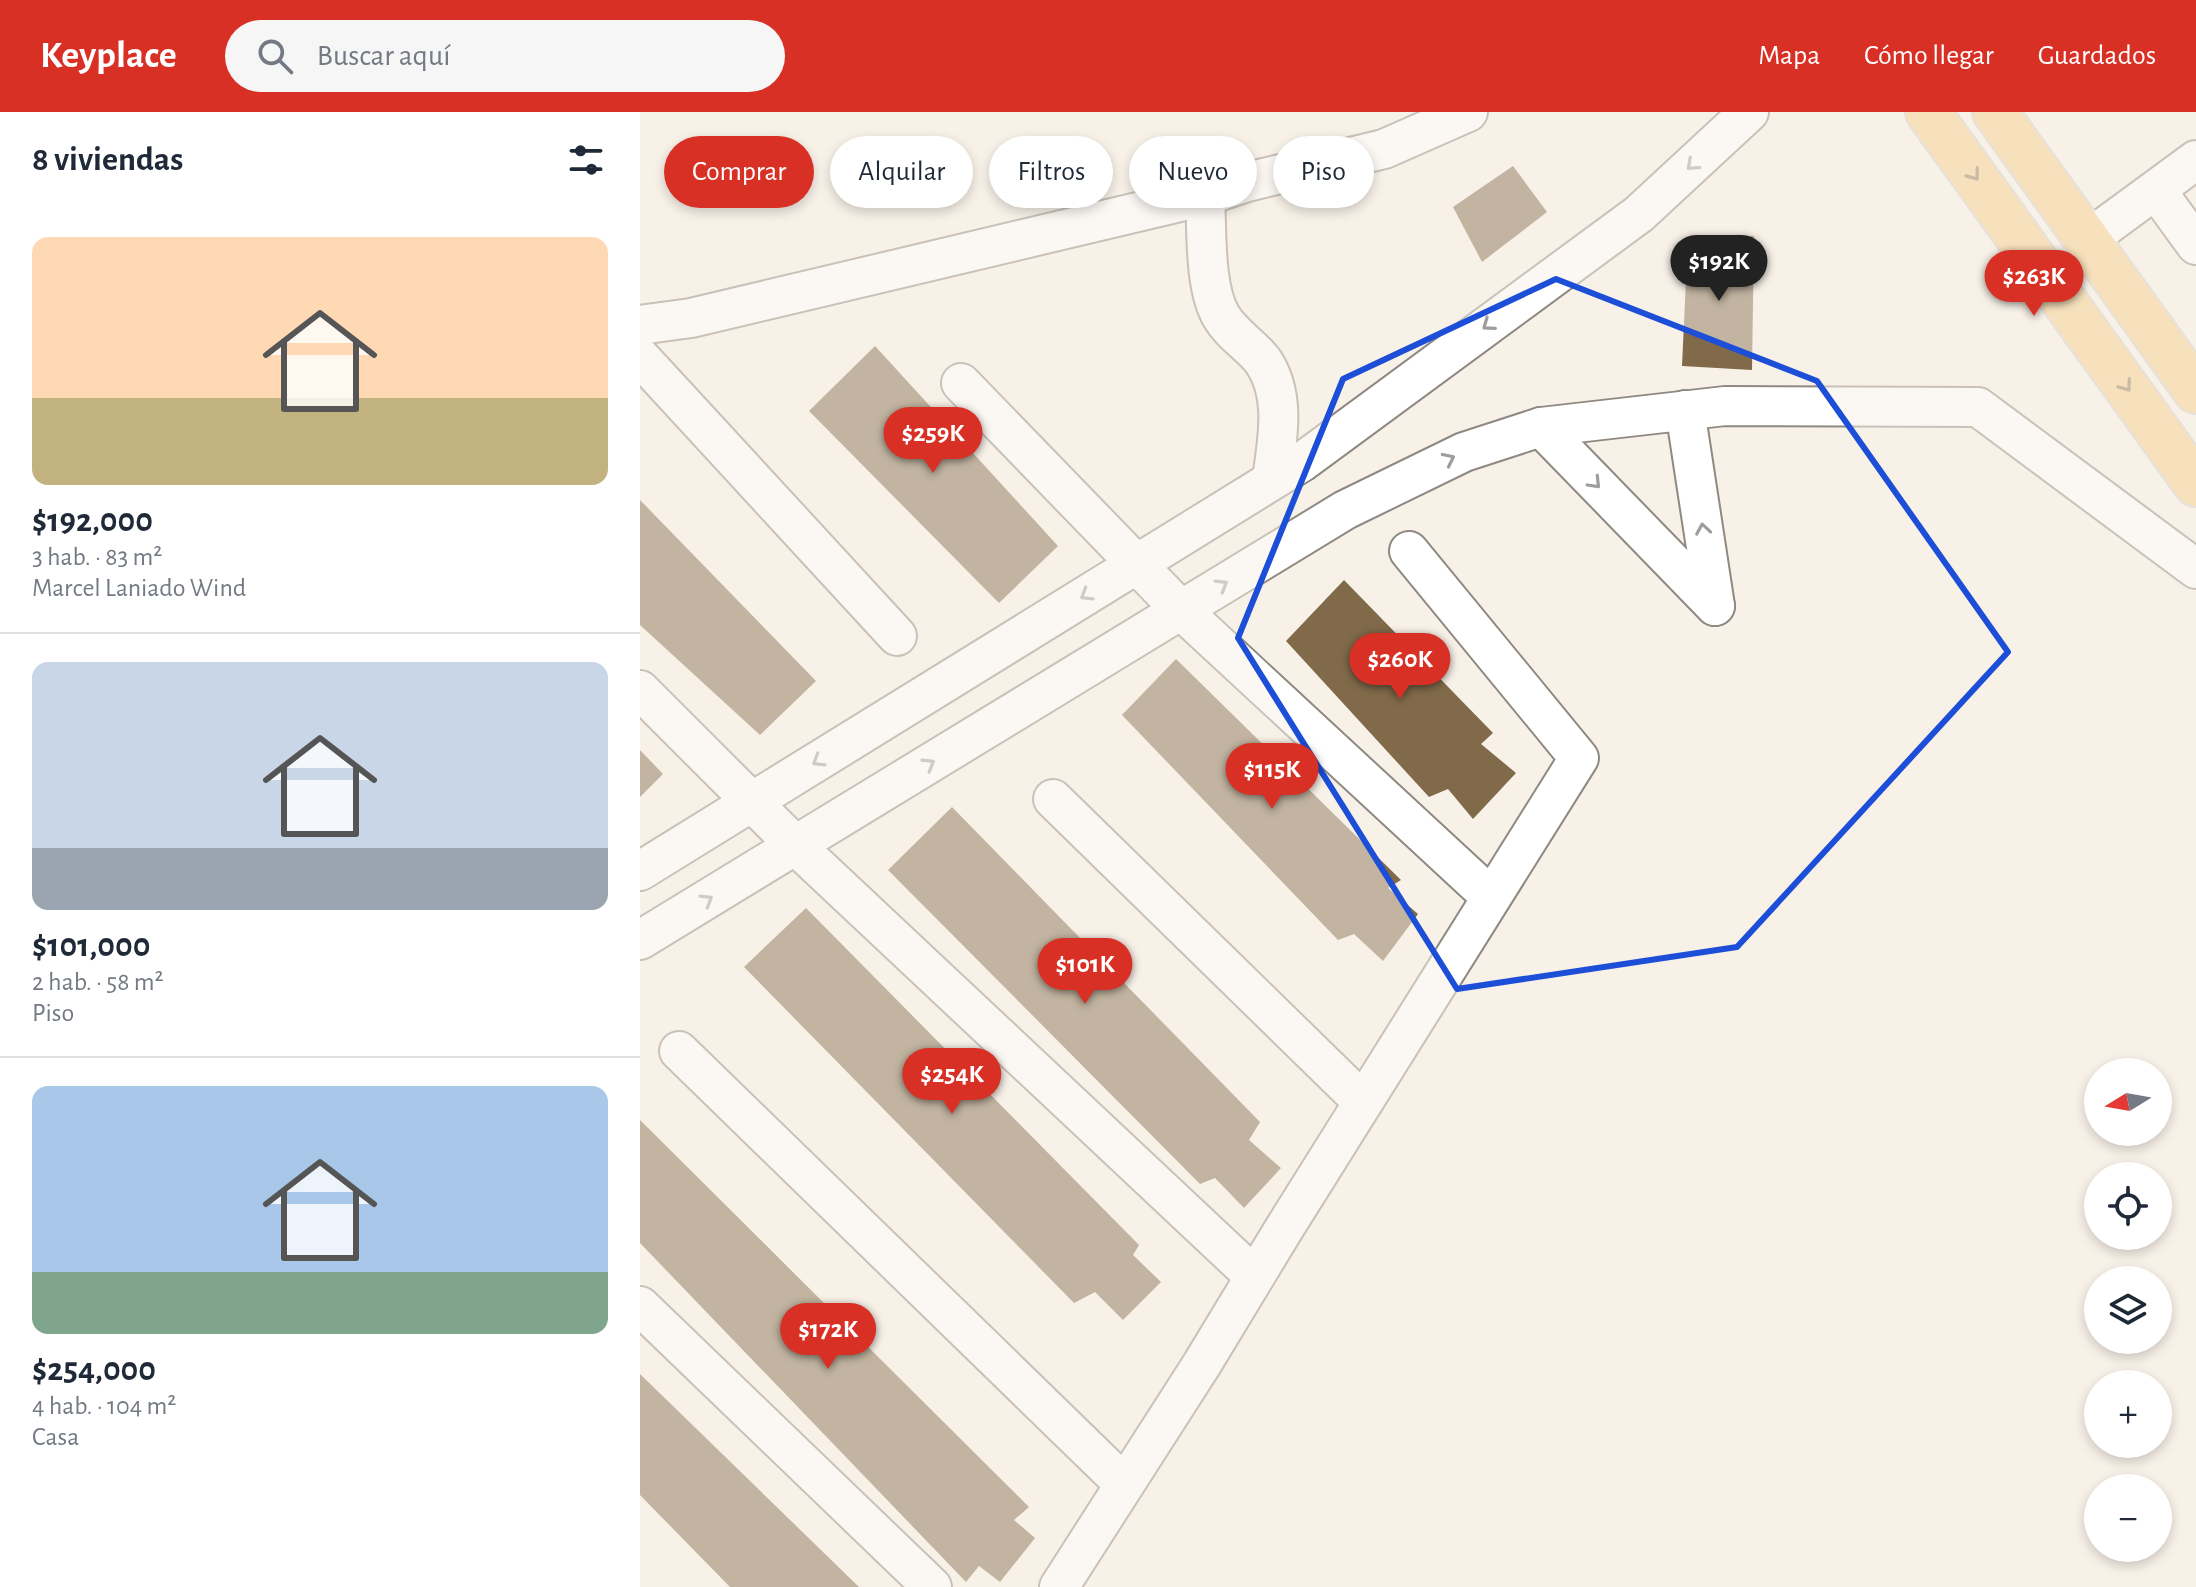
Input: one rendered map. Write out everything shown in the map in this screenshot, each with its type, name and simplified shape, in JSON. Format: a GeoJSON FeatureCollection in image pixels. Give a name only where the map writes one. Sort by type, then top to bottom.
{"type":"FeatureCollection","features":[{"type":"Feature","properties":{"kind":"main road"},"geometry":{"type":"LineString","coordinates":[[1928,112],[2196,484]]}},
{"type":"Feature","properties":{"kind":"main road"},"geometry":{"type":"LineString","coordinates":[[1995,112],[2196,391]]}},
{"type":"Feature","properties":{"kind":"lane"},"geometry":{"type":"LineString","coordinates":[[1257,180],[1384,149],[1468,112]]}},
{"type":"Feature","properties":{"kind":"lane"},"geometry":{"type":"LineString","coordinates":[[640,871],[1314,453],[1639,214],[1749,112]]}},
{"type":"Feature","properties":{"kind":"lane"},"geometry":{"type":"LineString","coordinates":[[2087,240],[2196,160]]}},
{"type":"Feature","properties":{"kind":"lane"},"geometry":{"type":"LineString","coordinates":[[2156,190],[2196,245]]}},
{"type":"Feature","properties":{"kind":"lane"},"geometry":{"type":"LineString","coordinates":[[640,325],[691,318],[1154,208]]}},
{"type":"Feature","properties":{"kind":"lane"},"geometry":{"type":"LineString","coordinates":[[1206,208],[1212,290],[1221,316],[1263,362],[1275,385],[1278,436],[1272,480]]}},
{"type":"Feature","properties":{"kind":"lane"},"geometry":{"type":"LineString","coordinates":[[640,357],[897,636]]}},
{"type":"Feature","properties":{"kind":"lane"},"geometry":{"type":"LineString","coordinates":[[961,383],[1181,610],[1491,897]]}},
{"type":"Feature","properties":{"kind":"lane"},"geometry":{"type":"LineString","coordinates":[[640,940],[1345,510],[1464,452],[1541,427],[1725,406],[1978,407],[2196,569]]}},
{"type":"Feature","properties":{"kind":"lane"},"geometry":{"type":"LineString","coordinates":[[1541,427],[1715,606],[1685,410]]}},
{"type":"Feature","properties":{"kind":"lane"},"geometry":{"type":"LineString","coordinates":[[1059,1587],[1202,1364],[1579,758],[1409,551]]}},
{"type":"Feature","properties":{"kind":"lane"},"geometry":{"type":"LineString","coordinates":[[640,690],[796,846],[1254,1276]]}},
{"type":"Feature","properties":{"kind":"lane"},"geometry":{"type":"LineString","coordinates":[[1053,799],[1363,1102]]}},
{"type":"Feature","properties":{"kind":"lane"},"geometry":{"type":"LineString","coordinates":[[679,1051],[1124,1484]]}},
{"type":"Feature","properties":{"kind":"lane"},"geometry":{"type":"LineString","coordinates":[[640,1306],[932,1587]]}},
{"type":"Feature","properties":{"kind":"highlighted area"},"geometry":{"type":"Polygon","coordinates":[[[1556,279],[1817,381],[2008,652],[1737,947],[1457,989],[1238,638],[1343,379],[1556,279]]]}},
{"type":"Feature","properties":{"kind":"building"},"geometry":{"type":"Polygon","coordinates":[[[1513,166],[1547,212],[1482,262],[1453,207],[1513,166]]]}},
{"type":"Feature","properties":{"kind":"building"},"geometry":{"type":"Polygon","coordinates":[[[1754,236],[1752,370],[1682,366],[1688,237],[1754,236]]]}},
{"type":"Feature","properties":{"kind":"building"},"geometry":{"type":"Polygon","coordinates":[[[875,346],[1058,546],[999,603],[809,411],[875,346]]]}},
{"type":"Feature","properties":{"kind":"building"},"geometry":{"type":"Polygon","coordinates":[[[640,500],[816,681],[760,735],[640,625],[640,500]]]}},
{"type":"Feature","properties":{"kind":"building"},"geometry":{"type":"Polygon","coordinates":[[[1344,580],[1493,733],[1481,744],[1516,773],[1473,819],[1448,789],[1429,797],[1286,641],[1344,580]]]}},
{"type":"Feature","properties":{"kind":"building"},"geometry":{"type":"Polygon","coordinates":[[[1176,659],[1401,880],[1388,888],[1418,914],[1383,961],[1354,934],[1338,940],[1122,715],[1176,659]]]}},
{"type":"Feature","properties":{"kind":"building"},"geometry":{"type":"Polygon","coordinates":[[[640,750],[663,774],[640,797],[640,750]]]}},
{"type":"Feature","properties":{"kind":"building"},"geometry":{"type":"Polygon","coordinates":[[[952,807],[1260,1122],[1249,1140],[1281,1168],[1244,1208],[1215,1178],[1200,1184],[888,870],[952,807]]]}},
{"type":"Feature","properties":{"kind":"building"},"geometry":{"type":"Polygon","coordinates":[[[806,908],[1139,1245],[1133,1255],[1161,1282],[1123,1320],[1095,1292],[1074,1303],[744,967],[806,908]]]}},
{"type":"Feature","properties":{"kind":"building"},"geometry":{"type":"Polygon","coordinates":[[[640,1120],[1029,1507],[1014,1520],[1035,1538],[1000,1582],[979,1566],[966,1582],[640,1243],[640,1120]]]}},
{"type":"Feature","properties":{"kind":"building"},"geometry":{"type":"Polygon","coordinates":[[[640,1374],[859,1587],[730,1587],[640,1495],[640,1374]]]}}]}
